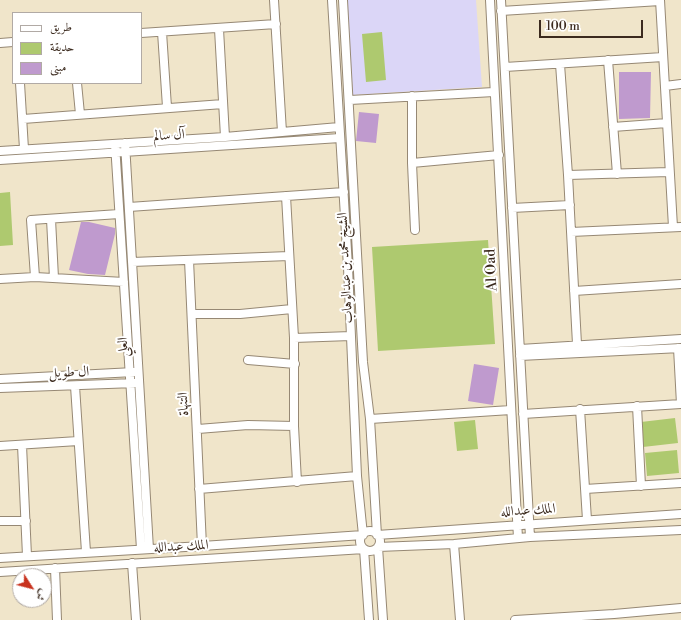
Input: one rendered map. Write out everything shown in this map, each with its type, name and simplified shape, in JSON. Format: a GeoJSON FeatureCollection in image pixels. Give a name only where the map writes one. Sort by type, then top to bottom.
{"type":"FeatureCollection","features":[{"type":"Feature","properties":{"kind":"street"},"geometry":{"type":"LineString","coordinates":[[274,0],[282,132]]}},
{"type":"Feature","properties":{"kind":"street","name":"الشيخ محمد بن عبدالوهاب"},"geometry":{"type":"LineString","coordinates":[[332,0],[347,247],[357,476],[363,535]]}},
{"type":"Feature","properties":{"kind":"street","name":"الشيخ محمد بن عبدالوهاب"},"geometry":{"type":"LineString","coordinates":[[343,0],[350,100],[363,362],[370,419],[377,535]]}},
{"type":"Feature","properties":{"kind":"street","name":"Al Oad"},"geometry":{"type":"LineString","coordinates":[[490,0],[518,538]]}},
{"type":"Feature","properties":{"kind":"street","name":"Al Oad"},"geometry":{"type":"LineString","coordinates":[[501,0],[530,537]]}},
{"type":"Feature","properties":{"kind":"street"},"geometry":{"type":"LineString","coordinates":[[502,11],[660,0],[669,172],[677,227],[571,232]]}},
{"type":"Feature","properties":{"kind":"street"},"geometry":{"type":"LineString","coordinates":[[142,33],[276,24]]}},
{"type":"Feature","properties":{"kind":"street"},"geometry":{"type":"LineString","coordinates":[[219,29],[225,137]]}},
{"type":"Feature","properties":{"kind":"street"},"geometry":{"type":"LineString","coordinates":[[162,32],[167,107]]}},
{"type":"Feature","properties":{"kind":"street"},"geometry":{"type":"LineString","coordinates":[[0,43],[12,42]]}},
{"type":"Feature","properties":{"kind":"street"},"geometry":{"type":"LineString","coordinates":[[505,67],[663,57]]}},
{"type":"Feature","properties":{"kind":"street"},"geometry":{"type":"LineString","coordinates":[[608,60],[617,174]]}},
{"type":"Feature","properties":{"kind":"street"},"geometry":{"type":"LineString","coordinates":[[560,64],[570,204],[577,344]]}},
{"type":"Feature","properties":{"kind":"street"},"geometry":{"type":"LineString","coordinates":[[20,84],[24,149]]}},
{"type":"Feature","properties":{"kind":"street"},"geometry":{"type":"LineString","coordinates":[[77,84],[80,114]]}},
{"type":"Feature","properties":{"kind":"street"},"geometry":{"type":"LineString","coordinates":[[665,86],[681,84]]}},
{"type":"Feature","properties":{"kind":"street"},"geometry":{"type":"LineString","coordinates":[[350,100],[494,92]]}},
{"type":"Feature","properties":{"kind":"street"},"geometry":{"type":"LineString","coordinates":[[412,96],[412,163],[415,230]]}},
{"type":"Feature","properties":{"kind":"street"},"geometry":{"type":"LineString","coordinates":[[23,119],[223,104]]}},
{"type":"Feature","properties":{"kind":"street"},"geometry":{"type":"LineString","coordinates":[[613,127],[667,123]]}},
{"type":"Feature","properties":{"kind":"street","name":"آل سالم"},"geometry":{"type":"LineString","coordinates":[[0,151],[225,137],[339,128]]}},
{"type":"Feature","properties":{"kind":"street","name":"آل سالم"},"geometry":{"type":"LineString","coordinates":[[0,160],[340,138]]}},
{"type":"Feature","properties":{"kind":"street","name":"العلي"},"geometry":{"type":"LineString","coordinates":[[125,143],[132,262],[134,372]]}},
{"type":"Feature","properties":{"kind":"street","name":"العلي"},"geometry":{"type":"LineString","coordinates":[[115,144],[124,282],[135,383],[145,549]]}},
{"type":"Feature","properties":{"kind":"street"},"geometry":{"type":"LineString","coordinates":[[412,163],[499,155]]}},
{"type":"Feature","properties":{"kind":"street"},"geometry":{"type":"LineString","coordinates":[[568,175],[669,172]]}},
{"type":"Feature","properties":{"kind":"street"},"geometry":{"type":"LineString","coordinates":[[129,207],[344,192]]}},
{"type":"Feature","properties":{"kind":"street"},"geometry":{"type":"LineString","coordinates":[[286,196],[294,338],[294,426],[297,482]]}},
{"type":"Feature","properties":{"kind":"street"},"geometry":{"type":"LineString","coordinates":[[512,208],[570,204]]}},
{"type":"Feature","properties":{"kind":"street"},"geometry":{"type":"LineString","coordinates":[[35,277],[30,220],[119,214]]}},
{"type":"Feature","properties":{"kind":"street"},"geometry":{"type":"LineString","coordinates":[[51,219],[54,278]]}},
{"type":"Feature","properties":{"kind":"street"},"geometry":{"type":"LineString","coordinates":[[347,247],[358,246]]}},
{"type":"Feature","properties":{"kind":"street"},"geometry":{"type":"LineString","coordinates":[[132,262],[289,256]]}},
{"type":"Feature","properties":{"kind":"street","name":"التنهاة"},"geometry":{"type":"LineString","coordinates":[[189,260],[198,429],[202,546]]}},
{"type":"Feature","properties":{"kind":"street"},"geometry":{"type":"LineString","coordinates":[[0,279],[35,277],[124,282]]}},
{"type":"Feature","properties":{"kind":"street"},"geometry":{"type":"LineString","coordinates":[[574,291],[681,284]]}},
{"type":"Feature","properties":{"kind":"street"},"geometry":{"type":"LineString","coordinates":[[192,314],[240,314],[292,309]]}},
{"type":"Feature","properties":{"kind":"street"},"geometry":{"type":"LineString","coordinates":[[294,338],[351,336]]}},
{"type":"Feature","properties":{"kind":"street"},"geometry":{"type":"LineString","coordinates":[[520,352],[577,344],[681,339]]}},
{"type":"Feature","properties":{"kind":"street"},"geometry":{"type":"LineString","coordinates":[[520,352],[680,348],[681,404],[580,409],[523,414]]}},
{"type":"Feature","properties":{"kind":"street"},"geometry":{"type":"LineString","coordinates":[[248,360],[295,364]]}},
{"type":"Feature","properties":{"kind":"street","name":"ال طويل"},"geometry":{"type":"LineString","coordinates":[[0,379],[134,372]]}},
{"type":"Feature","properties":{"kind":"street","name":"ال طويل"},"geometry":{"type":"LineString","coordinates":[[0,388],[135,383]]}},
{"type":"Feature","properties":{"kind":"street"},"geometry":{"type":"LineString","coordinates":[[75,386],[86,552]]}},
{"type":"Feature","properties":{"kind":"street"},"geometry":{"type":"LineString","coordinates":[[637,406],[641,486]]}},
{"type":"Feature","properties":{"kind":"street"},"geometry":{"type":"LineString","coordinates":[[580,409],[586,520]]}},
{"type":"Feature","properties":{"kind":"street"},"geometry":{"type":"LineString","coordinates":[[370,419],[511,410]]}},
{"type":"Feature","properties":{"kind":"street"},"geometry":{"type":"LineString","coordinates":[[198,429],[248,425],[294,426]]}},
{"type":"Feature","properties":{"kind":"street"},"geometry":{"type":"LineString","coordinates":[[0,446],[78,441]]}},
{"type":"Feature","properties":{"kind":"street"},"geometry":{"type":"LineString","coordinates":[[22,445],[27,556]]}},
{"type":"Feature","properties":{"kind":"street"},"geometry":{"type":"LineString","coordinates":[[199,488],[297,482],[357,476]]}},
{"type":"Feature","properties":{"kind":"street"},"geometry":{"type":"LineString","coordinates":[[585,489],[681,483]]}},
{"type":"Feature","properties":{"kind":"street","name":"الملك عبدالله"},"geometry":{"type":"LineString","coordinates":[[377,535],[530,523],[681,514]]}},
{"type":"Feature","properties":{"kind":"street"},"geometry":{"type":"LineString","coordinates":[[0,521],[26,521]]}},
{"type":"Feature","properties":{"kind":"street","name":"الملك عبدالله"},"geometry":{"type":"LineString","coordinates":[[378,547],[454,544],[530,537],[681,530]]}},
{"type":"Feature","properties":{"kind":"street"},"geometry":{"type":"LineString","coordinates":[[368,620],[364,549],[360,540],[363,535],[369,532],[377,535],[380,541],[378,547],[383,620]]}},
{"type":"Feature","properties":{"kind":"street","name":"الملك عبدالله"},"geometry":{"type":"LineString","coordinates":[[0,558],[363,535]]}},
{"type":"Feature","properties":{"kind":"street"},"geometry":{"type":"LineString","coordinates":[[454,544],[460,620]]}},
{"type":"Feature","properties":{"kind":"street"},"geometry":{"type":"LineString","coordinates":[[364,549],[373,551],[378,547]]}},
{"type":"Feature","properties":{"kind":"street","name":"الملك عبدالله"},"geometry":{"type":"LineString","coordinates":[[0,572],[364,549]]}},
{"type":"Feature","properties":{"kind":"street"},"geometry":{"type":"LineString","coordinates":[[132,563],[136,620]]}},
{"type":"Feature","properties":{"kind":"street"},"geometry":{"type":"LineString","coordinates":[[54,568],[58,620]]}},
{"type":"Feature","properties":{"kind":"street"},"geometry":{"type":"LineString","coordinates":[[515,620],[614,617],[681,608]]}},
{"type":"Feature","properties":{"kind":"shaded area"},"geometry":{"type":"Polygon","coordinates":[[[346,0],[476,0],[482,87],[353,95],[346,0]]]}},
{"type":"Feature","properties":{"kind":"green space"},"geometry":{"type":"Polygon","coordinates":[[[382,32],[386,80],[366,82],[362,34],[382,32]]]}},
{"type":"Feature","properties":{"kind":"green space"},"geometry":{"type":"Polygon","coordinates":[[[10,192],[13,245],[0,246],[0,193],[10,192]]]}},
{"type":"Feature","properties":{"kind":"green space"},"geometry":{"type":"Polygon","coordinates":[[[488,240],[495,344],[378,351],[372,247],[488,240]]]}},
{"type":"Feature","properties":{"kind":"green space"},"geometry":{"type":"Polygon","coordinates":[[[675,418],[678,443],[643,447],[641,422],[675,418]]]}},
{"type":"Feature","properties":{"kind":"green space"},"geometry":{"type":"Polygon","coordinates":[[[475,420],[478,449],[457,451],[454,422],[475,420]]]}},
{"type":"Feature","properties":{"kind":"green space"},"geometry":{"type":"Polygon","coordinates":[[[677,450],[679,473],[647,476],[645,453],[677,450]]]}},
{"type":"Feature","properties":{"kind":"building"},"geometry":{"type":"Polygon","coordinates":[[[619,72],[651,72],[650,118],[619,119],[619,72]]]}},
{"type":"Feature","properties":{"kind":"building"},"geometry":{"type":"Polygon","coordinates":[[[359,112],[379,114],[376,143],[356,141],[359,112]]]}},
{"type":"Feature","properties":{"kind":"building"},"geometry":{"type":"Polygon","coordinates":[[[81,222],[89,222],[115,228],[115,234],[105,275],[88,274],[69,270],[81,222]]]}},
{"type":"Feature","properties":{"kind":"building"},"geometry":{"type":"Polygon","coordinates":[[[474,364],[499,368],[493,405],[468,401],[474,364]]]}}]}
